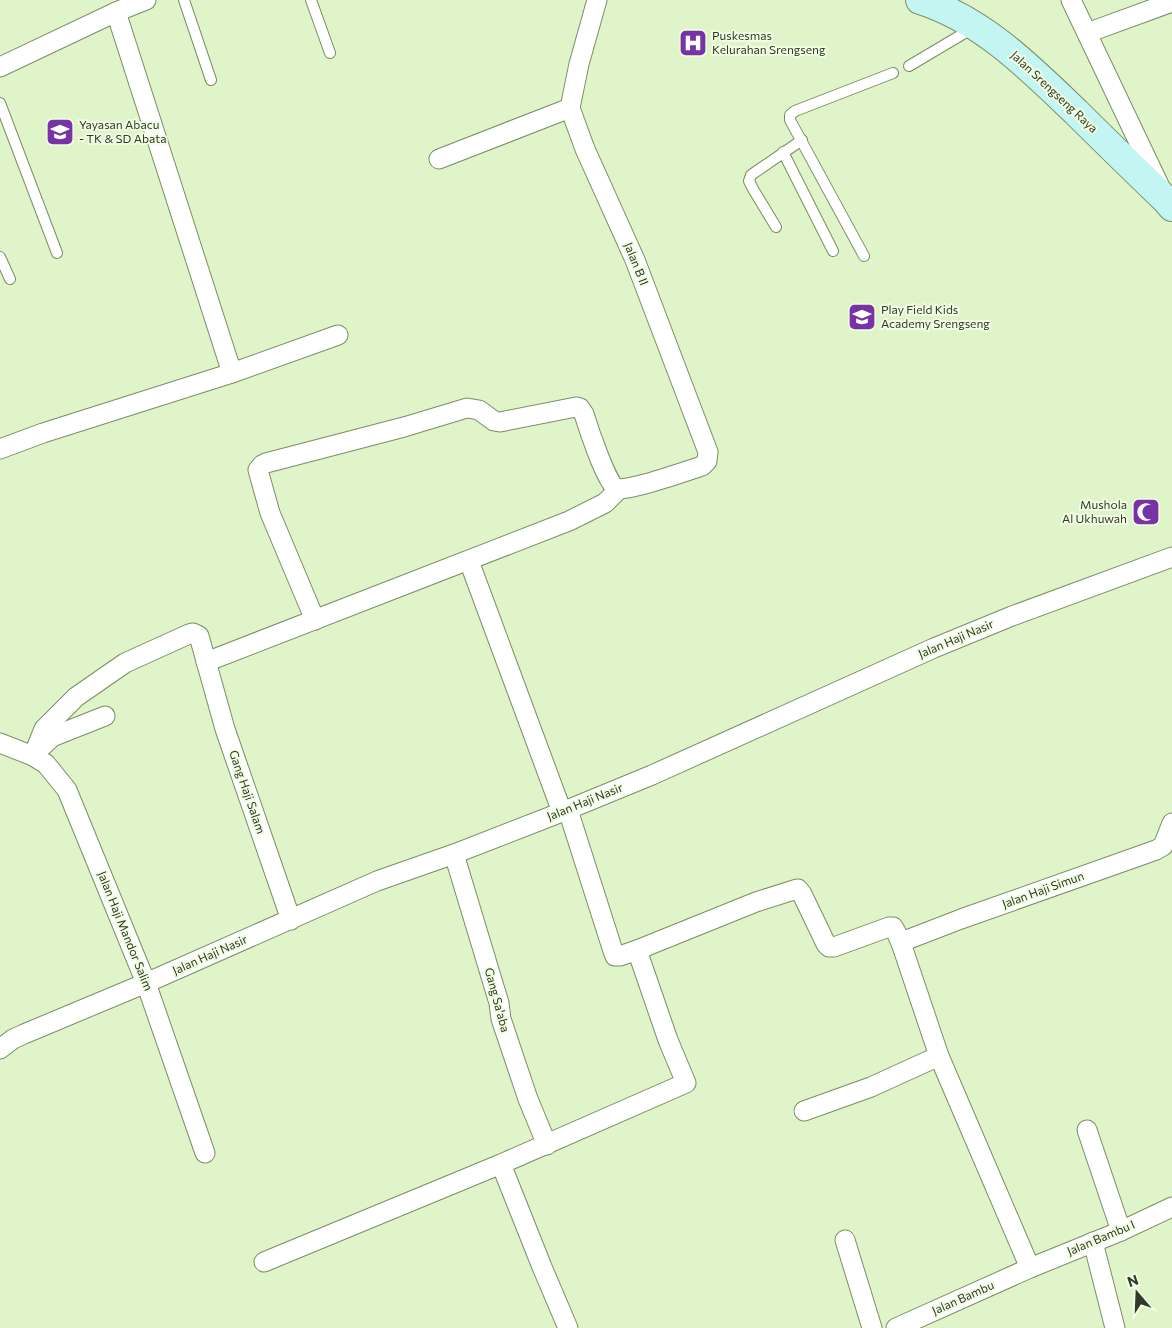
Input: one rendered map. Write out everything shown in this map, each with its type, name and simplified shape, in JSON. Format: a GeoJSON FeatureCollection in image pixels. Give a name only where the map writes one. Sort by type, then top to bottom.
{"type":"FeatureCollection","features":[{"type":"Feature","properties":{"kind":"main road","name":"Jalan Srengseng Raya"},"geometry":{"type":"LineString","coordinates":[[920,0],[976,26],[1011,51],[1169,203]]}},
{"type":"Feature","properties":{"kind":"street"},"geometry":{"type":"LineString","coordinates":[[439,158],[570,108],[579,64],[597,0]]}},
{"type":"Feature","properties":{"kind":"street"},"geometry":{"type":"LineString","coordinates":[[1072,0],[1169,203]]}},
{"type":"Feature","properties":{"kind":"street"},"geometry":{"type":"LineString","coordinates":[[0,67],[138,2]]}},
{"type":"Feature","properties":{"kind":"street"},"geometry":{"type":"LineString","coordinates":[[1087,33],[1172,2]]}},
{"type":"Feature","properties":{"kind":"street"},"geometry":{"type":"LineString","coordinates":[[116,12],[232,373]]}},
{"type":"Feature","properties":{"kind":"street","name":"Jalan B II"},"geometry":{"type":"LineString","coordinates":[[570,108],[585,149],[635,260],[708,452],[707,460],[702,466],[642,485],[619,489]]}},
{"type":"Feature","properties":{"kind":"street"},"geometry":{"type":"LineString","coordinates":[[0,449],[43,433],[232,373],[338,335]]}},
{"type":"Feature","properties":{"kind":"street"},"geometry":{"type":"LineString","coordinates":[[206,662],[469,561],[569,521],[605,503],[619,489],[614,486],[608,477],[580,408],[576,407],[500,422],[494,421],[479,410],[467,408],[404,428],[266,463],[259,467],[258,473],[270,513],[315,620]]}},
{"type":"Feature","properties":{"kind":"street","name":"Jalan Haji Nasir"},"geometry":{"type":"LineString","coordinates":[[0,1049],[24,1034],[146,983],[377,881],[454,854],[565,811],[652,775],[943,644],[1012,616],[1172,557]]}},
{"type":"Feature","properties":{"kind":"street"},"geometry":{"type":"LineString","coordinates":[[469,561],[565,811],[612,951],[616,956],[620,956],[796,888],[802,894],[829,947],[834,948],[891,926],[901,943],[939,1056],[1030,1268]]}},
{"type":"Feature","properties":{"kind":"street","name":"Gang Haji Salam"},"geometry":{"type":"LineString","coordinates":[[33,756],[44,729],[76,697],[125,662],[194,633],[199,636],[225,729],[291,920]]}},
{"type":"Feature","properties":{"kind":"street"},"geometry":{"type":"LineString","coordinates":[[33,756],[52,737],[105,716]]}},
{"type":"Feature","properties":{"kind":"street","name":"Jalan Haji Mandor Salim"},"geometry":{"type":"LineString","coordinates":[[0,743],[33,756],[46,764],[67,790],[146,983],[205,1152]]}},
{"type":"Feature","properties":{"kind":"street","name":"Jalan Haji Simun"},"geometry":{"type":"LineString","coordinates":[[901,943],[962,919],[1156,850],[1163,846],[1172,823]]}},
{"type":"Feature","properties":{"kind":"street","name":"Gang Sa'aba"},"geometry":{"type":"LineString","coordinates":[[454,854],[499,1003],[501,1019],[528,1099],[547,1145]]}},
{"type":"Feature","properties":{"kind":"street"},"geometry":{"type":"LineString","coordinates":[[264,1262],[547,1145],[686,1084],[668,1040],[637,950]]}},
{"type":"Feature","properties":{"kind":"street"},"geometry":{"type":"LineString","coordinates":[[804,1111],[871,1087],[939,1056]]}},
{"type":"Feature","properties":{"kind":"street"},"geometry":{"type":"LineString","coordinates":[[1088,1130],[1121,1231]]}},
{"type":"Feature","properties":{"kind":"street"},"geometry":{"type":"LineString","coordinates":[[501,1164],[568,1328]]}},
{"type":"Feature","properties":{"kind":"street","name":"Jalan Bambu I"},"geometry":{"type":"LineString","coordinates":[[1030,1268],[1121,1231],[1172,1207]]}},
{"type":"Feature","properties":{"kind":"street"},"geometry":{"type":"LineString","coordinates":[[845,1240],[872,1328]]}},
{"type":"Feature","properties":{"kind":"street"},"geometry":{"type":"LineString","coordinates":[[1093,1242],[1115,1328]]}},
{"type":"Feature","properties":{"kind":"street","name":"Jalan Bambu"},"geometry":{"type":"LineString","coordinates":[[896,1328],[1030,1268]]}},
{"type":"Feature","properties":{"kind":"lane"},"geometry":{"type":"LineString","coordinates":[[184,0],[211,80]]}},
{"type":"Feature","properties":{"kind":"lane"},"geometry":{"type":"LineString","coordinates":[[311,0],[330,53]]}},
{"type":"Feature","properties":{"kind":"lane"},"geometry":{"type":"LineString","coordinates":[[909,66],[976,26]]}},
{"type":"Feature","properties":{"kind":"lane"},"geometry":{"type":"LineString","coordinates":[[864,256],[790,120],[790,115],[795,111],[893,73]]}},
{"type":"Feature","properties":{"kind":"lane"},"geometry":{"type":"LineString","coordinates":[[0,103],[57,253]]}},
{"type":"Feature","properties":{"kind":"lane"},"geometry":{"type":"LineString","coordinates":[[776,227],[749,181],[751,175],[802,140]]}},
{"type":"Feature","properties":{"kind":"lane"},"geometry":{"type":"LineString","coordinates":[[783,152],[833,251]]}},
{"type":"Feature","properties":{"kind":"lane"},"geometry":{"type":"LineString","coordinates":[[0,257],[10,279]]}},
{"type":"Feature","properties":{"kind":"place","name":"Puskesmas Kelurahan Srengseng"},"geometry":{"type":"Point","coordinates":[693,43]}},
{"type":"Feature","properties":{"kind":"place","name":"Yayasan Abacu - TK & SD Abata"},"geometry":{"type":"Point","coordinates":[60,132]}},
{"type":"Feature","properties":{"kind":"place","name":"Play Field Kids Academy Srengseng"},"geometry":{"type":"Point","coordinates":[862,317]}},
{"type":"Feature","properties":{"kind":"place","name":"Mushola Al Ukhuwah"},"geometry":{"type":"Point","coordinates":[1146,512]}}]}
